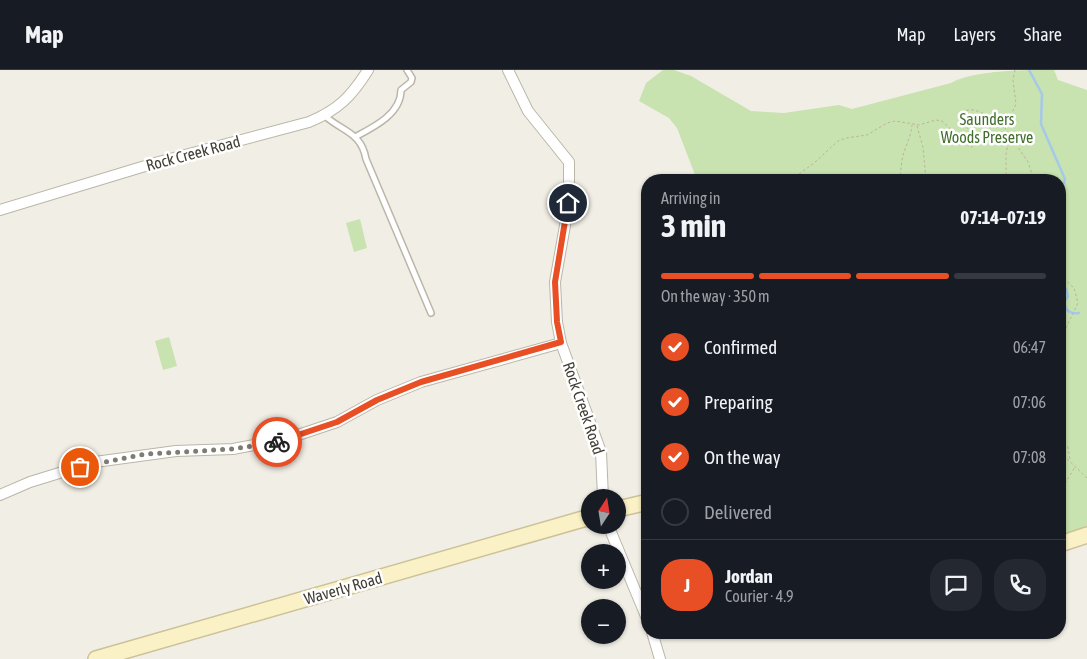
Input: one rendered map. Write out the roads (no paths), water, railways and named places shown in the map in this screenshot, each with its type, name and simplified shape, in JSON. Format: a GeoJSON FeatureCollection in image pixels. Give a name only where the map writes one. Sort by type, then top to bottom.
{"type":"FeatureCollection","features":[{"type":"Feature","properties":{"kind":"street","name":"Rock Creek Road"},"geometry":{"type":"LineString","coordinates":[[0,210],[155,163],[309,122],[325,116],[343,104],[368,70]]}},
{"type":"Feature","properties":{"kind":"street","name":"Rock Creek Road"},"geometry":{"type":"LineString","coordinates":[[508,70],[528,111],[569,162],[568,203],[555,282],[557,322],[561,342],[601,452],[603,489]]}},
{"type":"Feature","properties":{"kind":"street"},"geometry":{"type":"LineString","coordinates":[[0,495],[30,482],[95,462],[176,451],[233,449],[286,440],[337,422],[377,400],[421,382],[561,342]]}},
{"type":"Feature","properties":{"kind":"street"},"geometry":{"type":"LineString","coordinates":[[626,508],[641,504]]}},
{"type":"Feature","properties":{"kind":"street","name":"Waverly Road"},"geometry":{"type":"LineString","coordinates":[[96,659],[581,520]]}},
{"type":"Feature","properties":{"kind":"street"},"geometry":{"type":"LineString","coordinates":[[612,534],[641,604]]}},
{"type":"Feature","properties":{"kind":"street"},"geometry":{"type":"LineString","coordinates":[[1066,542],[1087,535]]}},
{"type":"Feature","properties":{"kind":"street"},"geometry":{"type":"LineString","coordinates":[[654,639],[660,659]]}},
{"type":"Feature","properties":{"kind":"lane"},"geometry":{"type":"LineString","coordinates":[[355,137],[380,124],[400,103],[401,90],[411,82],[412,78],[407,70]]}},
{"type":"Feature","properties":{"kind":"lane"},"geometry":{"type":"LineString","coordinates":[[325,116],[355,137],[363,146],[366,159],[431,313]]}},
{"type":"Feature","properties":{"kind":"waterway"},"geometry":{"type":"LineString","coordinates":[[1029,70],[1042,94],[1041,124],[1063,174]]}},
{"type":"Feature","properties":{"kind":"waterway"},"geometry":{"type":"LineString","coordinates":[[1066,289],[1068,296],[1066,299]]}},
{"type":"Feature","properties":{"kind":"waterway"},"geometry":{"type":"LineString","coordinates":[[1066,309],[1070,312],[1079,313]]}},
{"type":"Feature","properties":{"kind":"park label","name":"Saunders Woods Preserve"},"geometry":{"type":"Point","coordinates":[987,128]}}]}
